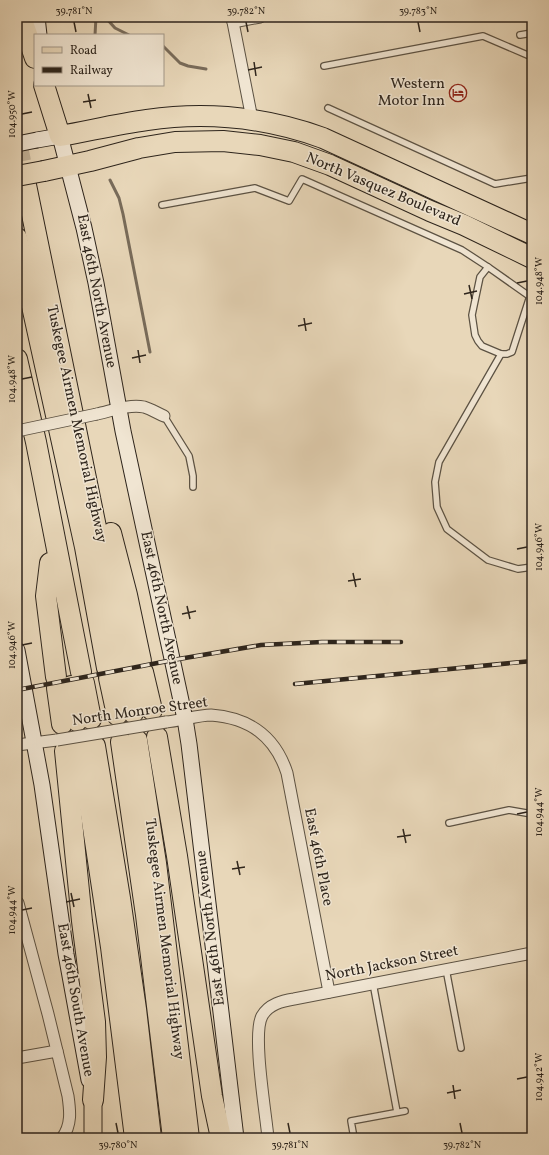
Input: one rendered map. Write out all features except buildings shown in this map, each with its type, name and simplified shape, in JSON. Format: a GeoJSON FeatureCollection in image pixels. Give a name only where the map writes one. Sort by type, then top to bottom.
{"type":"FeatureCollection","features":[{"type":"Feature","properties":{"kind":"highway"},"geometry":{"type":"LineString","coordinates":[[21,17],[34,55]]}},
{"type":"Feature","properties":{"kind":"highway","name":"East 46th North Avenue"},"geometry":{"type":"LineString","coordinates":[[45,87],[60,136]]}},
{"type":"Feature","properties":{"kind":"highway","name":"North Vasquez Boulevard"},"geometry":{"type":"LineString","coordinates":[[60,136],[158,118],[217,116],[252,119],[291,127],[323,138],[532,234]]}},
{"type":"Feature","properties":{"kind":"highway","name":"North Vasquez Boulevard"},"geometry":{"type":"LineString","coordinates":[[22,180],[44,171],[68,165],[90,161],[139,148],[175,142],[223,141],[276,148],[330,164],[430,211],[464,225],[532,258]]}},
{"type":"Feature","properties":{"kind":"highway","name":"Tuskegee Airmen Memorial Highway"},"geometry":{"type":"LineString","coordinates":[[22,180],[88,484],[111,533],[127,595],[125,670]]}},
{"type":"Feature","properties":{"kind":"highway"},"geometry":{"type":"LineString","coordinates":[[17,238],[85,547],[125,670],[145,719],[177,856],[211,1088],[221,1138]]}},
{"type":"Feature","properties":{"kind":"highway"},"geometry":{"type":"LineString","coordinates":[[17,359],[36,442],[70,680],[75,736],[82,921],[95,1022],[96,1057],[93,1100]]}},
{"type":"Feature","properties":{"kind":"highway"},"geometry":{"type":"LineString","coordinates":[[17,419],[50,563],[70,680]]}},
{"type":"Feature","properties":{"kind":"highway"},"geometry":{"type":"LineString","coordinates":[[125,670],[145,719]]}},
{"type":"Feature","properties":{"kind":"highway"},"geometry":{"type":"LineString","coordinates":[[75,736],[111,947],[135,1138]]}},
{"type":"Feature","properties":{"kind":"highway"},"geometry":{"type":"LineString","coordinates":[[75,736],[120,898],[135,1002],[151,1138]]}},
{"type":"Feature","properties":{"kind":"highway","name":"Tuskegee Airmen Memorial Highway"},"geometry":{"type":"LineString","coordinates":[[173,1138],[146,915],[129,741],[156,863],[189,1138]]}},
{"type":"Feature","properties":{"kind":"main road"},"geometry":{"type":"LineString","coordinates":[[36,17],[39,34]]}},
{"type":"Feature","properties":{"kind":"main road","name":"North Vasquez Boulevard"},"geometry":{"type":"LineString","coordinates":[[17,144],[60,136]]}},
{"type":"Feature","properties":{"kind":"main road","name":"East 46th North Avenue"},"geometry":{"type":"LineString","coordinates":[[60,136],[84,228],[96,283],[118,409],[185,719],[236,1138]]}},
{"type":"Feature","properties":{"kind":"main road","name":"East 46th South Avenue"},"geometry":{"type":"LineString","coordinates":[[17,650],[34,743],[66,954],[93,1100],[93,1138]]}},
{"type":"Feature","properties":{"kind":"street"},"geometry":{"type":"LineString","coordinates":[[252,119],[232,20],[260,17]]}},
{"type":"Feature","properties":{"kind":"street"},"geometry":{"type":"LineString","coordinates":[[17,431],[138,406],[164,416]]}},
{"type":"Feature","properties":{"kind":"street","name":"North Monroe Street"},"geometry":{"type":"LineString","coordinates":[[17,745],[75,736],[145,719],[185,719],[211,715],[245,723],[264,735]]}},
{"type":"Feature","properties":{"kind":"street","name":"East 46th Place"},"geometry":{"type":"LineString","coordinates":[[264,735],[273,745],[287,773],[329,992]]}},
{"type":"Feature","properties":{"kind":"street"},"geometry":{"type":"LineString","coordinates":[[18,903],[57,1051],[70,1107],[68,1128],[62,1138]]}},
{"type":"Feature","properties":{"kind":"street","name":"North Jackson Street"},"geometry":{"type":"LineString","coordinates":[[268,1138],[258,1044],[259,1027],[262,1016],[269,1008],[283,1001],[532,953]]}},
{"type":"Feature","properties":{"kind":"street"},"geometry":{"type":"LineString","coordinates":[[17,1058],[57,1051]]}},
{"type":"Feature","properties":{"kind":"lane"},"geometry":{"type":"LineString","coordinates":[[520,35],[532,33]]}},
{"type":"Feature","properties":{"kind":"lane"},"geometry":{"type":"LineString","coordinates":[[324,66],[483,36],[532,57]]}},
{"type":"Feature","properties":{"kind":"lane"},"geometry":{"type":"LineString","coordinates":[[328,108],[495,184],[532,178]]}},
{"type":"Feature","properties":{"kind":"lane"},"geometry":{"type":"LineString","coordinates":[[162,205],[255,188],[289,201],[302,179],[462,250],[488,266],[531,297],[512,352],[507,354],[501,354],[482,346],[475,335],[472,314],[480,277],[488,266]]}},
{"type":"Feature","properties":{"kind":"lane"},"geometry":{"type":"LineString","coordinates":[[501,354],[439,462],[435,482],[437,507],[447,529],[488,560],[518,569],[532,567]]}},
{"type":"Feature","properties":{"kind":"lane"},"geometry":{"type":"LineString","coordinates":[[164,416],[189,456],[194,476],[193,487]]}},
{"type":"Feature","properties":{"kind":"lane"},"geometry":{"type":"LineString","coordinates":[[449,823],[509,810],[532,814]]}},
{"type":"Feature","properties":{"kind":"lane"},"geometry":{"type":"LineString","coordinates":[[446,969],[461,1048]]}},
{"type":"Feature","properties":{"kind":"lane"},"geometry":{"type":"LineString","coordinates":[[373,983],[397,1112]]}},
{"type":"Feature","properties":{"kind":"lane"},"geometry":{"type":"LineString","coordinates":[[354,1138],[351,1121],[405,1111]]}},
{"type":"Feature","properties":{"kind":"waterway"},"geometry":{"type":"LineString","coordinates":[[95,34],[96,17]]}},
{"type":"Feature","properties":{"kind":"waterway"},"geometry":{"type":"LineString","coordinates":[[105,17],[115,28],[127,34]]}},
{"type":"Feature","properties":{"kind":"waterway"},"geometry":{"type":"LineString","coordinates":[[164,47],[180,63],[206,69]]}},
{"type":"Feature","properties":{"kind":"waterway"},"geometry":{"type":"LineString","coordinates":[[110,180],[119,198],[123,214],[150,352]]}},
{"type":"Feature","properties":{"kind":"tunnel"},"geometry":{"type":"LineString","coordinates":[[17,142],[26,185]]}},
{"type":"Feature","properties":{"kind":"railway"},"geometry":{"type":"LineString","coordinates":[[17,690],[173,660],[261,645],[322,642],[401,642]]}},
{"type":"Feature","properties":{"kind":"railway"},"geometry":{"type":"LineString","coordinates":[[295,684],[532,661]]}},
{"type":"Feature","properties":{"kind":"place","name":"Western Motor Inn"},"geometry":{"type":"Point","coordinates":[458,93]}}]}
